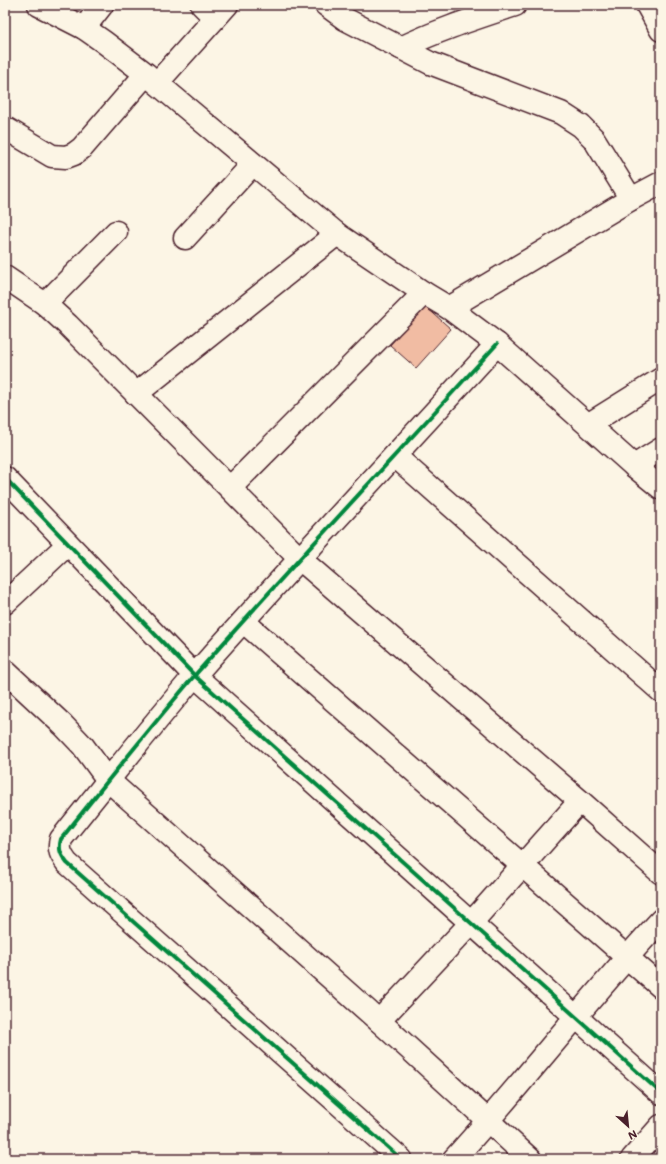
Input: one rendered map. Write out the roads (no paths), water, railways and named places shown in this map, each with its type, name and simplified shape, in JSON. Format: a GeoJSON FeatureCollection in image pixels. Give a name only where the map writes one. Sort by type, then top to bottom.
{"type":"FeatureCollection","features":[{"type":"Feature","properties":{"kind":"street"},"geometry":{"type":"LineString","coordinates":[[39,5],[84,28],[151,78],[336,234],[449,308],[497,344],[589,424],[634,466],[661,488]]}},
{"type":"Feature","properties":{"kind":"street"},"geometry":{"type":"LineString","coordinates":[[84,28],[102,5]]}},
{"type":"Feature","properties":{"kind":"street"},"geometry":{"type":"LineString","coordinates":[[326,5],[345,20],[430,63],[561,112],[581,126],[594,139],[631,199]]}},
{"type":"Feature","properties":{"kind":"street"},"geometry":{"type":"LineString","coordinates":[[401,48],[450,27],[515,5]]}},
{"type":"Feature","properties":{"kind":"street"},"geometry":{"type":"LineString","coordinates":[[648,5],[661,30]]}},
{"type":"Feature","properties":{"kind":"street"},"geometry":{"type":"LineString","coordinates":[[5,128],[52,156],[66,157],[74,154],[82,148],[151,78],[215,9]]}},
{"type":"Feature","properties":{"kind":"street"},"geometry":{"type":"LineString","coordinates":[[185,238],[253,164]]}},
{"type":"Feature","properties":{"kind":"street"},"geometry":{"type":"LineString","coordinates":[[449,308],[631,199],[661,183]]}},
{"type":"Feature","properties":{"kind":"street"},"geometry":{"type":"LineString","coordinates":[[45,304],[116,232]]}},
{"type":"Feature","properties":{"kind":"street"},"geometry":{"type":"LineString","coordinates":[[136,394],[336,234]]}},
{"type":"Feature","properties":{"kind":"street"},"geometry":{"type":"LineString","coordinates":[[5,277],[45,304],[68,325],[300,559],[661,873]]}},
{"type":"Feature","properties":{"kind":"street"},"geometry":{"type":"LineString","coordinates":[[230,488],[424,293]]}},
{"type":"Feature","properties":{"kind":"street"},"geometry":{"type":"LineString","coordinates":[[401,1159],[67,863],[60,854],[59,846],[60,840],[108,780],[195,676],[497,344]]}},
{"type":"Feature","properties":{"kind":"street"},"geometry":{"type":"LineString","coordinates":[[589,424],[661,379]]}},
{"type":"Feature","properties":{"kind":"street"},"geometry":{"type":"LineString","coordinates":[[634,466],[661,449]]}},
{"type":"Feature","properties":{"kind":"street"},"geometry":{"type":"LineString","coordinates":[[395,456],[661,691]]}},
{"type":"Feature","properties":{"kind":"street"},"geometry":{"type":"LineString","coordinates":[[5,478],[195,676],[661,1093]]}},
{"type":"Feature","properties":{"kind":"street"},"geometry":{"type":"LineString","coordinates":[[5,603],[68,544]]}},
{"type":"Feature","properties":{"kind":"street"},"geometry":{"type":"LineString","coordinates":[[244,622],[661,987]]}},
{"type":"Feature","properties":{"kind":"street"},"geometry":{"type":"LineString","coordinates":[[5,671],[63,725],[83,746],[108,780],[379,1021],[530,1159]]}},
{"type":"Feature","properties":{"kind":"street"},"geometry":{"type":"LineString","coordinates":[[379,1021],[580,801]]}},
{"type":"Feature","properties":{"kind":"street"},"geometry":{"type":"LineString","coordinates":[[454,1159],[488,1121],[626,957],[661,920]]}},
{"type":"Feature","properties":{"kind":"street"},"geometry":{"type":"LineString","coordinates":[[632,1159],[661,1126]]}}]}
